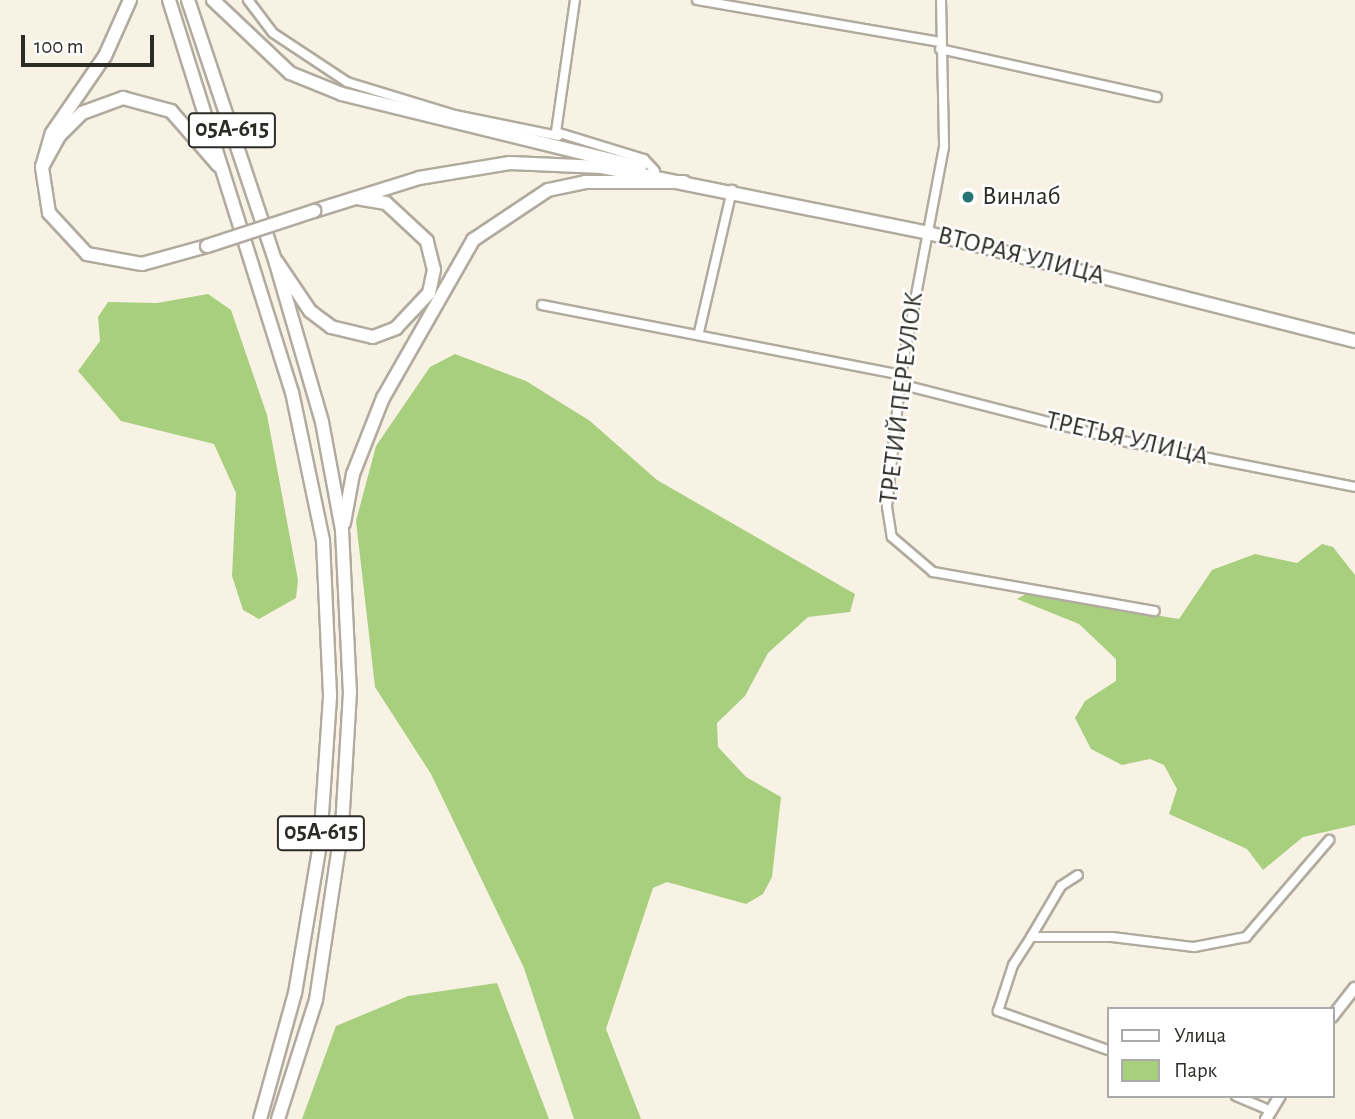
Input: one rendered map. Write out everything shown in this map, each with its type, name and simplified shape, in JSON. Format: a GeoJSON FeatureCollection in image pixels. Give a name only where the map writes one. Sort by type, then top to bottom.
{"type":"FeatureCollection","features":[{"type":"Feature","properties":{"kind":"main road"},"geometry":{"type":"LineString","coordinates":[[130,0],[105,56],[52,133],[43,167],[49,213],[87,254],[142,264],[419,178],[510,163],[602,167],[684,182]]}},
{"type":"Feature","properties":{"kind":"main road","name":"05А-615"},"geometry":{"type":"LineString","coordinates":[[169,0],[230,183],[309,467],[327,615],[320,844],[295,993],[260,1119]]}},
{"type":"Feature","properties":{"kind":"main road","name":"05А-615"},"geometry":{"type":"LineString","coordinates":[[188,0],[275,260],[322,422],[342,530],[350,692],[342,826],[316,1000],[278,1119]]}},
{"type":"Feature","properties":{"kind":"main road"},"geometry":{"type":"LineString","coordinates":[[213,0],[290,73],[342,94],[655,172],[684,182]]}},
{"type":"Feature","properties":{"kind":"main road"},"geometry":{"type":"LineString","coordinates":[[43,167],[59,136],[82,113],[123,98],[172,111],[200,137],[230,183]]}},
{"type":"Feature","properties":{"kind":"main road"},"geometry":{"type":"LineString","coordinates":[[342,530],[354,474],[383,398],[473,240],[548,190],[597,181],[684,182]]}},
{"type":"Feature","properties":{"kind":"main road","name":"ВТОРАЯ УЛИЦА"},"geometry":{"type":"LineString","coordinates":[[684,182],[928,233],[1355,341]]}},
{"type":"Feature","properties":{"kind":"main road"},"geometry":{"type":"LineString","coordinates":[[275,260],[310,311],[331,327],[373,337],[396,328],[429,293],[434,270],[427,241],[386,203],[356,198]]}},
{"type":"Feature","properties":{"kind":"street"},"geometry":{"type":"LineString","coordinates":[[248,0],[273,33],[348,82],[455,115],[558,136],[644,159],[655,172]]}},
{"type":"Feature","properties":{"kind":"street"},"geometry":{"type":"LineString","coordinates":[[558,136],[575,0]]}},
{"type":"Feature","properties":{"kind":"street"},"geometry":{"type":"LineString","coordinates":[[697,0],[940,46],[1157,97]]}},
{"type":"Feature","properties":{"kind":"street","name":"ТРЕТИЙ ПЕРЕУЛОК"},"geometry":{"type":"LineString","coordinates":[[941,0],[944,147],[901,380],[887,507],[892,537],[933,572],[1155,611]]}},
{"type":"Feature","properties":{"kind":"street"},"geometry":{"type":"LineString","coordinates":[[699,332],[732,190]]}},
{"type":"Feature","properties":{"kind":"street","name":"ТРЕТЬЯ УЛИЦА"},"geometry":{"type":"LineString","coordinates":[[542,305],[699,332],[901,380],[1128,442],[1355,488]]}},
{"type":"Feature","properties":{"kind":"street"},"geometry":{"type":"LineString","coordinates":[[1031,937],[1112,937],[1194,947],[1246,937],[1329,840]]}},
{"type":"Feature","properties":{"kind":"street"},"geometry":{"type":"LineString","coordinates":[[1078,875],[1060,887],[1013,965],[998,1011],[1106,1049]]}},
{"type":"Feature","properties":{"kind":"street"},"geometry":{"type":"LineString","coordinates":[[1334,1014],[1355,988]]}},
{"type":"Feature","properties":{"kind":"street"},"geometry":{"type":"LineString","coordinates":[[1239,1098],[1269,1115],[1279,1098]]}},
{"type":"Feature","properties":{"kind":"green space"},"geometry":{"type":"Polygon","coordinates":[[[208,294],[231,310],[267,415],[298,580],[296,598],[259,619],[243,610],[232,576],[236,493],[214,444],[121,421],[78,371],[100,341],[98,317],[108,302],[157,303],[208,294]]]}},
{"type":"Feature","properties":{"kind":"green space"},"geometry":{"type":"Polygon","coordinates":[[[455,354],[526,381],[590,421],[657,480],[855,594],[850,612],[808,617],[768,653],[745,696],[717,723],[718,747],[746,777],[781,797],[772,877],[763,894],[746,904],[667,882],[653,888],[606,1029],[641,1119],[574,1119],[524,968],[431,774],[375,687],[356,521],[376,446],[430,367],[455,354]]]}},
{"type":"Feature","properties":{"kind":"green space"},"geometry":{"type":"Polygon","coordinates":[[[1322,544],[1333,547],[1355,575],[1355,825],[1303,837],[1263,870],[1247,849],[1169,814],[1177,789],[1164,765],[1150,759],[1122,765],[1091,749],[1075,718],[1085,701],[1116,681],[1116,659],[1079,624],[1017,599],[1026,594],[1179,619],[1212,570],[1255,554],[1297,563],[1322,544]]]}},
{"type":"Feature","properties":{"kind":"green space"},"geometry":{"type":"Polygon","coordinates":[[[497,983],[549,1119],[302,1119],[336,1026],[408,996],[497,983]]]}},
{"type":"Feature","properties":{"kind":"place","name":"Винлаб"},"geometry":{"type":"Point","coordinates":[968,197]}}]}
